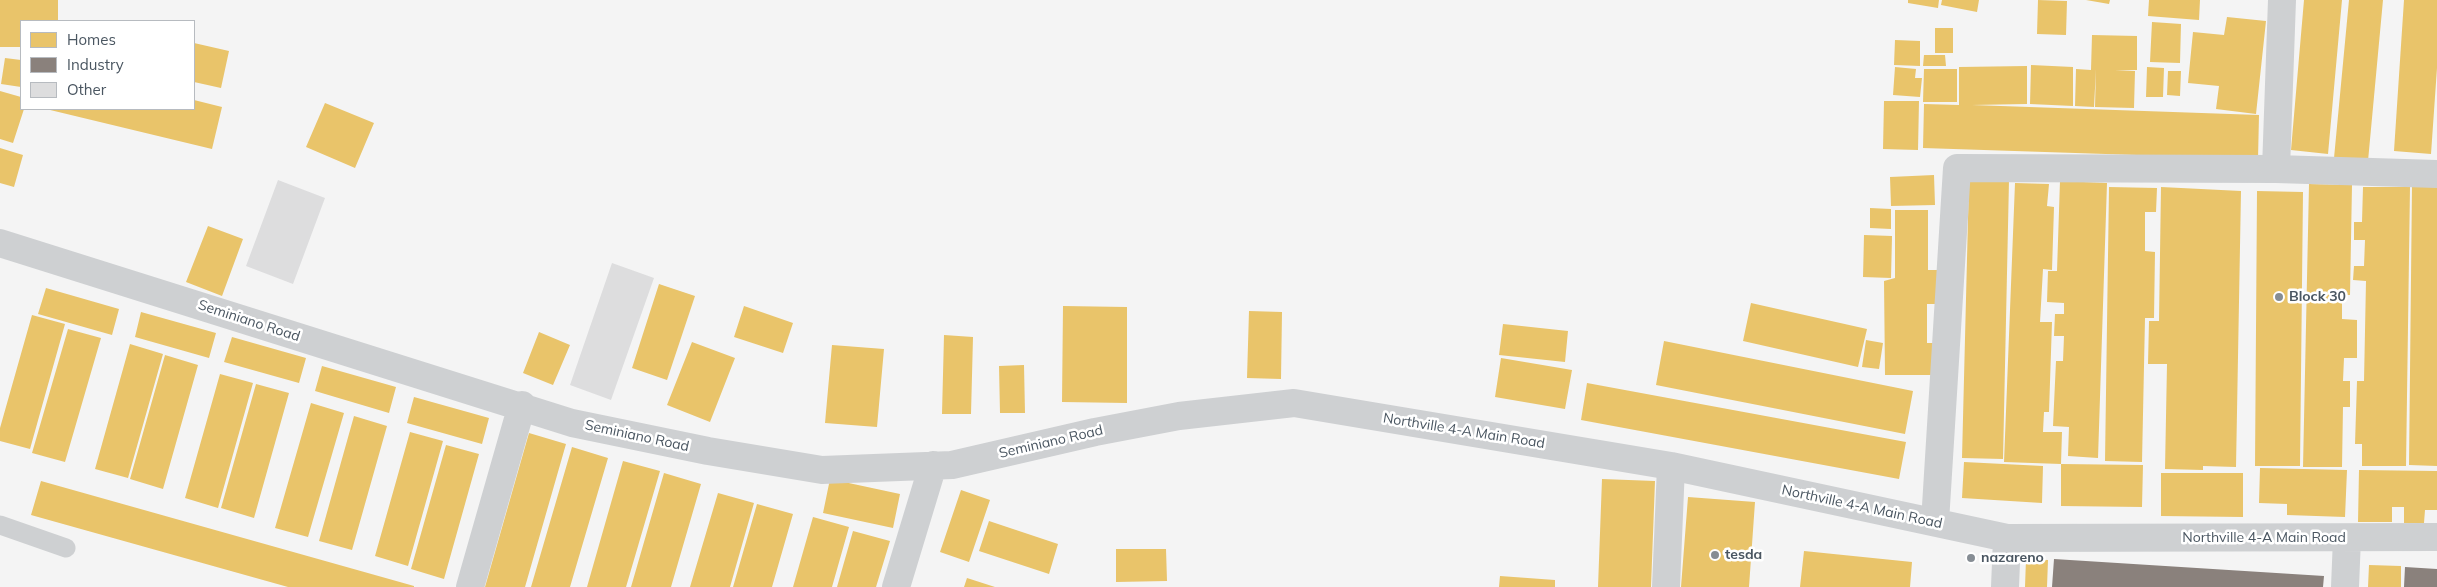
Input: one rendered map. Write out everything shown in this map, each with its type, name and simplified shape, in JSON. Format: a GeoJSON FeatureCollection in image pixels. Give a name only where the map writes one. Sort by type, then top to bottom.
{"type":"FeatureCollection","features":[{"type":"Feature","properties":{"kind":"street"},"geometry":{"type":"LineString","coordinates":[[2276,169],[2282,0]]}},
{"type":"Feature","properties":{"kind":"street"},"geometry":{"type":"LineString","coordinates":[[1935,522],[1957,168],[2276,169],[2437,174]]}},
{"type":"Feature","properties":{"kind":"street","name":"Seminiano Road"},"geometry":{"type":"LineString","coordinates":[[0,243],[582,425],[708,451],[822,470],[952,465],[1095,432],[1179,416],[1294,403]]}},
{"type":"Feature","properties":{"kind":"street","name":"Northville 4-A Main Road"},"geometry":{"type":"LineString","coordinates":[[1294,403],[1671,466],[2007,538],[2437,538]]}},
{"type":"Feature","properties":{"kind":"street"},"geometry":{"type":"LineString","coordinates":[[470,587],[522,406]]}},
{"type":"Feature","properties":{"kind":"street"},"geometry":{"type":"LineString","coordinates":[[896,587],[933,465]]}},
{"type":"Feature","properties":{"kind":"street"},"geometry":{"type":"LineString","coordinates":[[1666,587],[1671,466]]}},
{"type":"Feature","properties":{"kind":"street"},"geometry":{"type":"LineString","coordinates":[[2005,587],[2007,538]]}},
{"type":"Feature","properties":{"kind":"street"},"geometry":{"type":"LineString","coordinates":[[2345,587],[2347,538]]}},
{"type":"Feature","properties":{"kind":"lane"},"geometry":{"type":"LineString","coordinates":[[0,526],[66,548]]}},
{"type":"Feature","properties":{"kind":"building: Homes"},"geometry":{"type":"Polygon","coordinates":[[[0,0],[58,0],[58,20],[20,20],[20,47],[0,47],[0,0]]]}},
{"type":"Feature","properties":{"kind":"building: Homes"},"geometry":{"type":"Polygon","coordinates":[[[1908,0],[1939,0],[1938,8],[1908,3],[1908,0]]]}},
{"type":"Feature","properties":{"kind":"building: Homes"},"geometry":{"type":"Polygon","coordinates":[[[1942,0],[1979,0],[1977,12],[1941,5],[1942,0]]]}},
{"type":"Feature","properties":{"kind":"building: Homes"},"geometry":{"type":"Polygon","coordinates":[[[2038,0],[2067,1],[2066,35],[2037,34],[2038,0]]]}},
{"type":"Feature","properties":{"kind":"building: Homes"},"geometry":{"type":"Polygon","coordinates":[[[2086,0],[2110,0],[2109,4],[2086,0]]]}},
{"type":"Feature","properties":{"kind":"building: Homes"},"geometry":{"type":"Polygon","coordinates":[[[2149,0],[2200,0],[2199,20],[2148,16],[2149,0]]]}},
{"type":"Feature","properties":{"kind":"building: Homes"},"geometry":{"type":"Polygon","coordinates":[[[2304,0],[2342,0],[2328,154],[2291,150],[2304,0]]]}},
{"type":"Feature","properties":{"kind":"building: Homes"},"geometry":{"type":"Polygon","coordinates":[[[2349,0],[2383,0],[2368,161],[2334,158],[2349,0]]]}},
{"type":"Feature","properties":{"kind":"building: Homes"},"geometry":{"type":"Polygon","coordinates":[[[2404,0],[2437,0],[2437,68],[2431,154],[2394,151],[2404,0]]]}},
{"type":"Feature","properties":{"kind":"building: Homes"},"geometry":{"type":"Polygon","coordinates":[[[2227,17],[2266,21],[2256,114],[2216,109],[2219,86],[2188,83],[2193,32],[2224,35],[2227,17]]]}},
{"type":"Feature","properties":{"kind":"building: Homes"},"geometry":{"type":"Polygon","coordinates":[[[2152,22],[2181,24],[2180,63],[2150,62],[2152,22]]]}},
{"type":"Feature","properties":{"kind":"building: Homes"},"geometry":{"type":"Polygon","coordinates":[[[1935,28],[1953,28],[1953,53],[1935,53],[1935,28]]]}},
{"type":"Feature","properties":{"kind":"building: Homes"},"geometry":{"type":"Polygon","coordinates":[[[2092,35],[2137,36],[2137,70],[2115,70],[2135,71],[2134,108],[2095,107],[2096,69],[2094,107],[2075,106],[2076,69],[2091,70],[2092,35]]]}},
{"type":"Feature","properties":{"kind":"building: Homes"},"geometry":{"type":"Polygon","coordinates":[[[1895,40],[1920,41],[1920,66],[1894,65],[1895,40]]]}},
{"type":"Feature","properties":{"kind":"building: Homes"},"geometry":{"type":"Polygon","coordinates":[[[195,43],[229,51],[221,88],[195,82],[195,43]]]}},
{"type":"Feature","properties":{"kind":"building: Homes"},"geometry":{"type":"Polygon","coordinates":[[[1924,55],[1945,55],[1946,66],[1923,66],[1924,55]]]}},
{"type":"Feature","properties":{"kind":"building: Homes"},"geometry":{"type":"Polygon","coordinates":[[[5,58],[20,60],[20,87],[1,84],[5,58]]]}},
{"type":"Feature","properties":{"kind":"building: Homes"},"geometry":{"type":"Polygon","coordinates":[[[2031,65],[2073,67],[2073,106],[2030,104],[2031,65]]]}},
{"type":"Feature","properties":{"kind":"building: Homes"},"geometry":{"type":"Polygon","coordinates":[[[2027,66],[2027,104],[1972,105],[2259,115],[2258,159],[1923,148],[1924,104],[1959,105],[1959,67],[2027,66]]]}},
{"type":"Feature","properties":{"kind":"building: Homes"},"geometry":{"type":"Polygon","coordinates":[[[1895,67],[1916,69],[1915,78],[1922,78],[1920,97],[1893,95],[1895,67]]]}},
{"type":"Feature","properties":{"kind":"building: Homes"},"geometry":{"type":"Polygon","coordinates":[[[2147,67],[2164,68],[2163,97],[2146,97],[2147,67]]]}},
{"type":"Feature","properties":{"kind":"building: Homes"},"geometry":{"type":"Polygon","coordinates":[[[1924,69],[1957,69],[1957,102],[1923,102],[1924,69]]]}},
{"type":"Feature","properties":{"kind":"building: Homes"},"geometry":{"type":"Polygon","coordinates":[[[2168,71],[2181,71],[2180,96],[2167,95],[2168,71]]]}},
{"type":"Feature","properties":{"kind":"building: Homes"},"geometry":{"type":"Polygon","coordinates":[[[0,91],[20,97],[20,110],[24,110],[13,143],[0,139],[0,91]]]}},
{"type":"Feature","properties":{"kind":"building: Homes"},"geometry":{"type":"Polygon","coordinates":[[[195,100],[222,107],[212,149],[50,110],[195,110],[195,100]]]}},
{"type":"Feature","properties":{"kind":"building: Homes"},"geometry":{"type":"Polygon","coordinates":[[[1884,101],[1919,101],[1918,150],[1883,149],[1884,101]]]}},
{"type":"Feature","properties":{"kind":"building: Homes"},"geometry":{"type":"Polygon","coordinates":[[[325,103],[374,123],[355,168],[306,147],[325,103]]]}},
{"type":"Feature","properties":{"kind":"building: Homes"},"geometry":{"type":"Polygon","coordinates":[[[0,148],[23,155],[14,187],[0,183],[0,148]]]}},
{"type":"Feature","properties":{"kind":"building: Homes"},"geometry":{"type":"Polygon","coordinates":[[[1934,175],[1935,205],[1891,206],[1890,177],[1934,175]]]}},
{"type":"Feature","properties":{"kind":"building: Homes"},"geometry":{"type":"Polygon","coordinates":[[[1969,179],[2009,180],[2003,459],[1962,458],[1969,179]]]}},
{"type":"Feature","properties":{"kind":"building: Homes"},"geometry":{"type":"Polygon","coordinates":[[[2060,181],[2107,183],[2098,458],[2068,456],[2069,427],[2053,426],[2056,361],[2063,361],[2064,336],[2054,336],[2055,314],[2064,314],[2064,303],[2047,302],[2048,271],[2057,271],[2060,181]]]}},
{"type":"Feature","properties":{"kind":"building: Homes"},"geometry":{"type":"Polygon","coordinates":[[[2015,183],[2049,184],[2047,206],[2054,207],[2052,270],[2043,269],[2040,322],[2052,322],[2049,412],[2044,412],[2043,432],[2062,432],[2061,464],[2004,462],[2015,183]]]}},
{"type":"Feature","properties":{"kind":"building: Homes"},"geometry":{"type":"Polygon","coordinates":[[[2309,184],[2352,185],[2350,295],[2342,295],[2342,319],[2357,320],[2357,358],[2344,358],[2343,381],[2350,381],[2350,407],[2343,407],[2342,467],[2303,467],[2309,184]]]}},
{"type":"Feature","properties":{"kind":"building: Homes"},"geometry":{"type":"Polygon","coordinates":[[[2412,185],[2437,186],[2437,466],[2409,465],[2412,185]]]}},
{"type":"Feature","properties":{"kind":"building: Homes"},"geometry":{"type":"Polygon","coordinates":[[[2109,187],[2157,188],[2156,212],[2145,212],[2145,251],[2155,252],[2154,318],[2145,318],[2142,462],[2105,461],[2109,187]]]}},
{"type":"Feature","properties":{"kind":"building: Homes"},"geometry":{"type":"Polygon","coordinates":[[[2161,187],[2241,191],[2236,467],[2203,466],[2203,470],[2165,469],[2167,364],[2148,364],[2149,321],[2159,321],[2161,187]]]}},
{"type":"Feature","properties":{"kind":"building: Homes"},"geometry":{"type":"Polygon","coordinates":[[[2363,187],[2410,187],[2406,466],[2362,466],[2362,444],[2355,444],[2357,381],[2364,381],[2366,281],[2353,280],[2354,266],[2364,266],[2365,240],[2354,240],[2354,222],[2362,222],[2363,187]]]}},
{"type":"Feature","properties":{"kind":"building: Homes","name":"Block 30"},"geometry":{"type":"Polygon","coordinates":[[[2257,191],[2303,192],[2300,466],[2255,466],[2257,191]]]}},
{"type":"Feature","properties":{"kind":"building: Homes"},"geometry":{"type":"Polygon","coordinates":[[[1870,208],[1891,209],[1891,229],[1870,228],[1870,208]]]}},
{"type":"Feature","properties":{"kind":"building: Homes"},"geometry":{"type":"Polygon","coordinates":[[[1895,210],[1928,210],[1928,270],[1938,270],[1938,304],[1927,304],[1927,343],[1933,343],[1933,375],[1885,375],[1884,281],[1895,278],[1895,210]]]}},
{"type":"Feature","properties":{"kind":"building: Homes"},"geometry":{"type":"Polygon","coordinates":[[[208,226],[243,239],[222,296],[186,282],[208,226]]]}},
{"type":"Feature","properties":{"kind":"building: Homes"},"geometry":{"type":"Polygon","coordinates":[[[1864,235],[1892,236],[1891,278],[1863,277],[1864,235]]]}},
{"type":"Feature","properties":{"kind":"building: Homes"},"geometry":{"type":"Polygon","coordinates":[[[659,284],[695,296],[667,380],[632,368],[659,284]]]}},
{"type":"Feature","properties":{"kind":"building: Homes"},"geometry":{"type":"Polygon","coordinates":[[[46,288],[119,309],[112,335],[38,314],[46,288]]]}},
{"type":"Feature","properties":{"kind":"building: Homes"},"geometry":{"type":"Polygon","coordinates":[[[1751,303],[1867,329],[1858,367],[1743,341],[1751,303]]]}},
{"type":"Feature","properties":{"kind":"building: Homes"},"geometry":{"type":"Polygon","coordinates":[[[744,306],[793,323],[783,353],[734,337],[744,306]]]}},
{"type":"Feature","properties":{"kind":"building: Homes"},"geometry":{"type":"Polygon","coordinates":[[[1063,306],[1127,307],[1127,403],[1062,402],[1063,306]]]}},
{"type":"Feature","properties":{"kind":"building: Homes"},"geometry":{"type":"Polygon","coordinates":[[[1249,311],[1282,312],[1281,379],[1247,378],[1249,311]]]}},
{"type":"Feature","properties":{"kind":"building: Homes"},"geometry":{"type":"Polygon","coordinates":[[[141,312],[216,333],[209,358],[135,337],[141,312]]]}},
{"type":"Feature","properties":{"kind":"building: Homes"},"geometry":{"type":"Polygon","coordinates":[[[32,315],[65,324],[30,449],[0,441],[0,428],[32,315]]]}},
{"type":"Feature","properties":{"kind":"building: Homes"},"geometry":{"type":"Polygon","coordinates":[[[1503,324],[1568,331],[1565,362],[1499,355],[1503,324]]]}},
{"type":"Feature","properties":{"kind":"building: Homes"},"geometry":{"type":"Polygon","coordinates":[[[68,329],[101,338],[65,462],[32,453],[68,329]]]}},
{"type":"Feature","properties":{"kind":"building: Homes"},"geometry":{"type":"Polygon","coordinates":[[[539,332],[570,345],[553,385],[523,373],[539,332]]]}},
{"type":"Feature","properties":{"kind":"building: Homes"},"geometry":{"type":"Polygon","coordinates":[[[944,335],[973,337],[971,414],[942,414],[944,335]]]}},
{"type":"Feature","properties":{"kind":"building: Homes"},"geometry":{"type":"Polygon","coordinates":[[[232,337],[306,358],[299,383],[224,362],[232,337]]]}},
{"type":"Feature","properties":{"kind":"building: Homes"},"geometry":{"type":"Polygon","coordinates":[[[1866,340],[1883,343],[1879,369],[1862,367],[1866,340]]]}},
{"type":"Feature","properties":{"kind":"building: Homes"},"geometry":{"type":"Polygon","coordinates":[[[1664,341],[1913,391],[1905,434],[1656,385],[1664,341]]]}},
{"type":"Feature","properties":{"kind":"building: Homes"},"geometry":{"type":"Polygon","coordinates":[[[692,342],[735,358],[710,422],[667,405],[692,342]]]}},
{"type":"Feature","properties":{"kind":"building: Homes"},"geometry":{"type":"Polygon","coordinates":[[[130,344],[163,354],[128,478],[95,469],[130,344]]]}},
{"type":"Feature","properties":{"kind":"building: Homes"},"geometry":{"type":"Polygon","coordinates":[[[832,345],[884,349],[877,427],[825,423],[832,345]]]}},
{"type":"Feature","properties":{"kind":"building: Homes"},"geometry":{"type":"Polygon","coordinates":[[[165,355],[198,365],[163,489],[130,479],[165,355]]]}},
{"type":"Feature","properties":{"kind":"building: Homes"},"geometry":{"type":"Polygon","coordinates":[[[1501,358],[1572,370],[1565,409],[1495,397],[1501,358]]]}},
{"type":"Feature","properties":{"kind":"building: Homes"},"geometry":{"type":"Polygon","coordinates":[[[1024,365],[1025,413],[1000,413],[999,366],[1024,365]]]}},
{"type":"Feature","properties":{"kind":"building: Homes"},"geometry":{"type":"Polygon","coordinates":[[[322,366],[396,387],[389,413],[315,391],[322,366]]]}},
{"type":"Feature","properties":{"kind":"building: Homes"},"geometry":{"type":"Polygon","coordinates":[[[220,374],[253,383],[218,508],[185,498],[220,374]]]}},
{"type":"Feature","properties":{"kind":"building: Homes"},"geometry":{"type":"Polygon","coordinates":[[[1587,383],[1906,442],[1899,479],[1581,420],[1587,383]]]}},
{"type":"Feature","properties":{"kind":"building: Homes"},"geometry":{"type":"Polygon","coordinates":[[[256,384],[289,393],[254,518],[221,508],[256,384]]]}},
{"type":"Feature","properties":{"kind":"building: Homes"},"geometry":{"type":"Polygon","coordinates":[[[414,397],[489,418],[482,444],[407,423],[414,397]]]}},
{"type":"Feature","properties":{"kind":"building: Homes"},"geometry":{"type":"Polygon","coordinates":[[[311,403],[344,413],[308,537],[275,528],[311,403]]]}},
{"type":"Feature","properties":{"kind":"building: Homes"},"geometry":{"type":"Polygon","coordinates":[[[354,416],[387,426],[352,550],[319,541],[354,416]]]}},
{"type":"Feature","properties":{"kind":"building: Homes"},"geometry":{"type":"Polygon","coordinates":[[[410,432],[443,441],[408,566],[375,556],[410,432]]]}},
{"type":"Feature","properties":{"kind":"building: Homes"},"geometry":{"type":"Polygon","coordinates":[[[529,433],[566,444],[525,587],[485,587],[529,433]]]}},
{"type":"Feature","properties":{"kind":"building: Homes"},"geometry":{"type":"Polygon","coordinates":[[[446,445],[479,454],[444,579],[411,569],[446,445]]]}},
{"type":"Feature","properties":{"kind":"building: Homes"},"geometry":{"type":"Polygon","coordinates":[[[572,447],[608,458],[570,587],[531,587],[572,447]]]}},
{"type":"Feature","properties":{"kind":"building: Homes"},"geometry":{"type":"Polygon","coordinates":[[[623,461],[660,471],[626,587],[587,587],[623,461]]]}},
{"type":"Feature","properties":{"kind":"building: Homes"},"geometry":{"type":"Polygon","coordinates":[[[1964,462],[2043,466],[2042,503],[1962,498],[1964,462]]]}},
{"type":"Feature","properties":{"kind":"building: Homes"},"geometry":{"type":"Polygon","coordinates":[[[2061,464],[2143,465],[2142,507],[2061,506],[2061,464]]]}},
{"type":"Feature","properties":{"kind":"building: Homes"},"geometry":{"type":"Polygon","coordinates":[[[2260,468],[2347,470],[2345,517],[2287,515],[2287,504],[2259,503],[2260,468]]]}},
{"type":"Feature","properties":{"kind":"building: Homes"},"geometry":{"type":"Polygon","coordinates":[[[2359,470],[2437,471],[2437,510],[2425,510],[2424,523],[2404,523],[2404,507],[2392,507],[2392,522],[2358,522],[2359,470]]]}},
{"type":"Feature","properties":{"kind":"building: Homes"},"geometry":{"type":"Polygon","coordinates":[[[664,473],[701,484],[671,587],[631,587],[664,473]]]}},
{"type":"Feature","properties":{"kind":"building: Homes"},"geometry":{"type":"Polygon","coordinates":[[[2161,473],[2243,473],[2243,517],[2161,516],[2161,473]]]}},
{"type":"Feature","properties":{"kind":"building: Homes"},"geometry":{"type":"Polygon","coordinates":[[[830,479],[900,494],[893,528],[823,513],[830,479]]]}},
{"type":"Feature","properties":{"kind":"building: Homes"},"geometry":{"type":"Polygon","coordinates":[[[1602,479],[1655,481],[1651,587],[1598,587],[1602,479]]]}},
{"type":"Feature","properties":{"kind":"building: Homes"},"geometry":{"type":"Polygon","coordinates":[[[41,481],[414,587],[288,587],[31,515],[41,481]]]}},
{"type":"Feature","properties":{"kind":"building: Homes"},"geometry":{"type":"Polygon","coordinates":[[[961,490],[990,500],[969,562],[940,552],[961,490]]]}},
{"type":"Feature","properties":{"kind":"building: Homes"},"geometry":{"type":"Polygon","coordinates":[[[718,493],[754,503],[730,587],[690,587],[718,493]]]}},
{"type":"Feature","properties":{"kind":"building: Homes"},"geometry":{"type":"Polygon","coordinates":[[[1688,497],[1755,502],[1749,587],[1681,587],[1688,497]]]}},
{"type":"Feature","properties":{"kind":"building: Homes"},"geometry":{"type":"Polygon","coordinates":[[[757,504],[793,514],[772,587],[733,587],[757,504]]]}},
{"type":"Feature","properties":{"kind":"building: Homes"},"geometry":{"type":"Polygon","coordinates":[[[813,517],[849,527],[832,587],[793,587],[813,517]]]}},
{"type":"Feature","properties":{"kind":"building: Homes"},"geometry":{"type":"Polygon","coordinates":[[[989,521],[1058,544],[1049,574],[979,551],[989,521]]]}},
{"type":"Feature","properties":{"kind":"building: Homes"},"geometry":{"type":"Polygon","coordinates":[[[853,531],[890,541],[876,587],[837,587],[853,531]]]}},
{"type":"Feature","properties":{"kind":"building: Homes"},"geometry":{"type":"Polygon","coordinates":[[[1116,549],[1166,549],[1167,581],[1116,582],[1116,549]]]}},
{"type":"Feature","properties":{"kind":"building: Homes"},"geometry":{"type":"Polygon","coordinates":[[[1804,551],[1912,562],[1910,587],[1800,587],[1804,551]]]}},
{"type":"Feature","properties":{"kind":"building: Homes"},"geometry":{"type":"Polygon","coordinates":[[[2026,559],[2048,560],[2047,587],[2025,587],[2026,559]]]}},
{"type":"Feature","properties":{"kind":"building: Homes"},"geometry":{"type":"Polygon","coordinates":[[[2369,565],[2401,566],[2401,587],[2368,587],[2369,565]]]}},
{"type":"Feature","properties":{"kind":"building: Homes"},"geometry":{"type":"Polygon","coordinates":[[[1500,576],[1555,580],[1555,587],[1499,587],[1500,576]]]}},
{"type":"Feature","properties":{"kind":"building: Homes"},"geometry":{"type":"Polygon","coordinates":[[[967,578],[995,587],[964,587],[967,578]]]}},
{"type":"Feature","properties":{"kind":"building: Industry"},"geometry":{"type":"Polygon","coordinates":[[[2054,559],[2324,576],[2323,587],[2052,587],[2054,559]]]}},
{"type":"Feature","properties":{"kind":"building: Industry"},"geometry":{"type":"Polygon","coordinates":[[[2405,567],[2437,569],[2437,587],[2404,587],[2405,567]]]}},
{"type":"Feature","properties":{"kind":"building: Other"},"geometry":{"type":"Polygon","coordinates":[[[278,180],[325,198],[293,284],[246,266],[278,180]]]}},
{"type":"Feature","properties":{"kind":"building: Other"},"geometry":{"type":"Polygon","coordinates":[[[612,263],[654,278],[611,400],[570,385],[612,263]]]}},
{"type":"Feature","properties":{"kind":"place","name":"Block 30"},"geometry":{"type":"Point","coordinates":[2279,297]}},
{"type":"Feature","properties":{"kind":"place","name":"tesda"},"geometry":{"type":"Point","coordinates":[1715,555]}},
{"type":"Feature","properties":{"kind":"place","name":"nazareno"},"geometry":{"type":"Point","coordinates":[1971,558]}}]}
